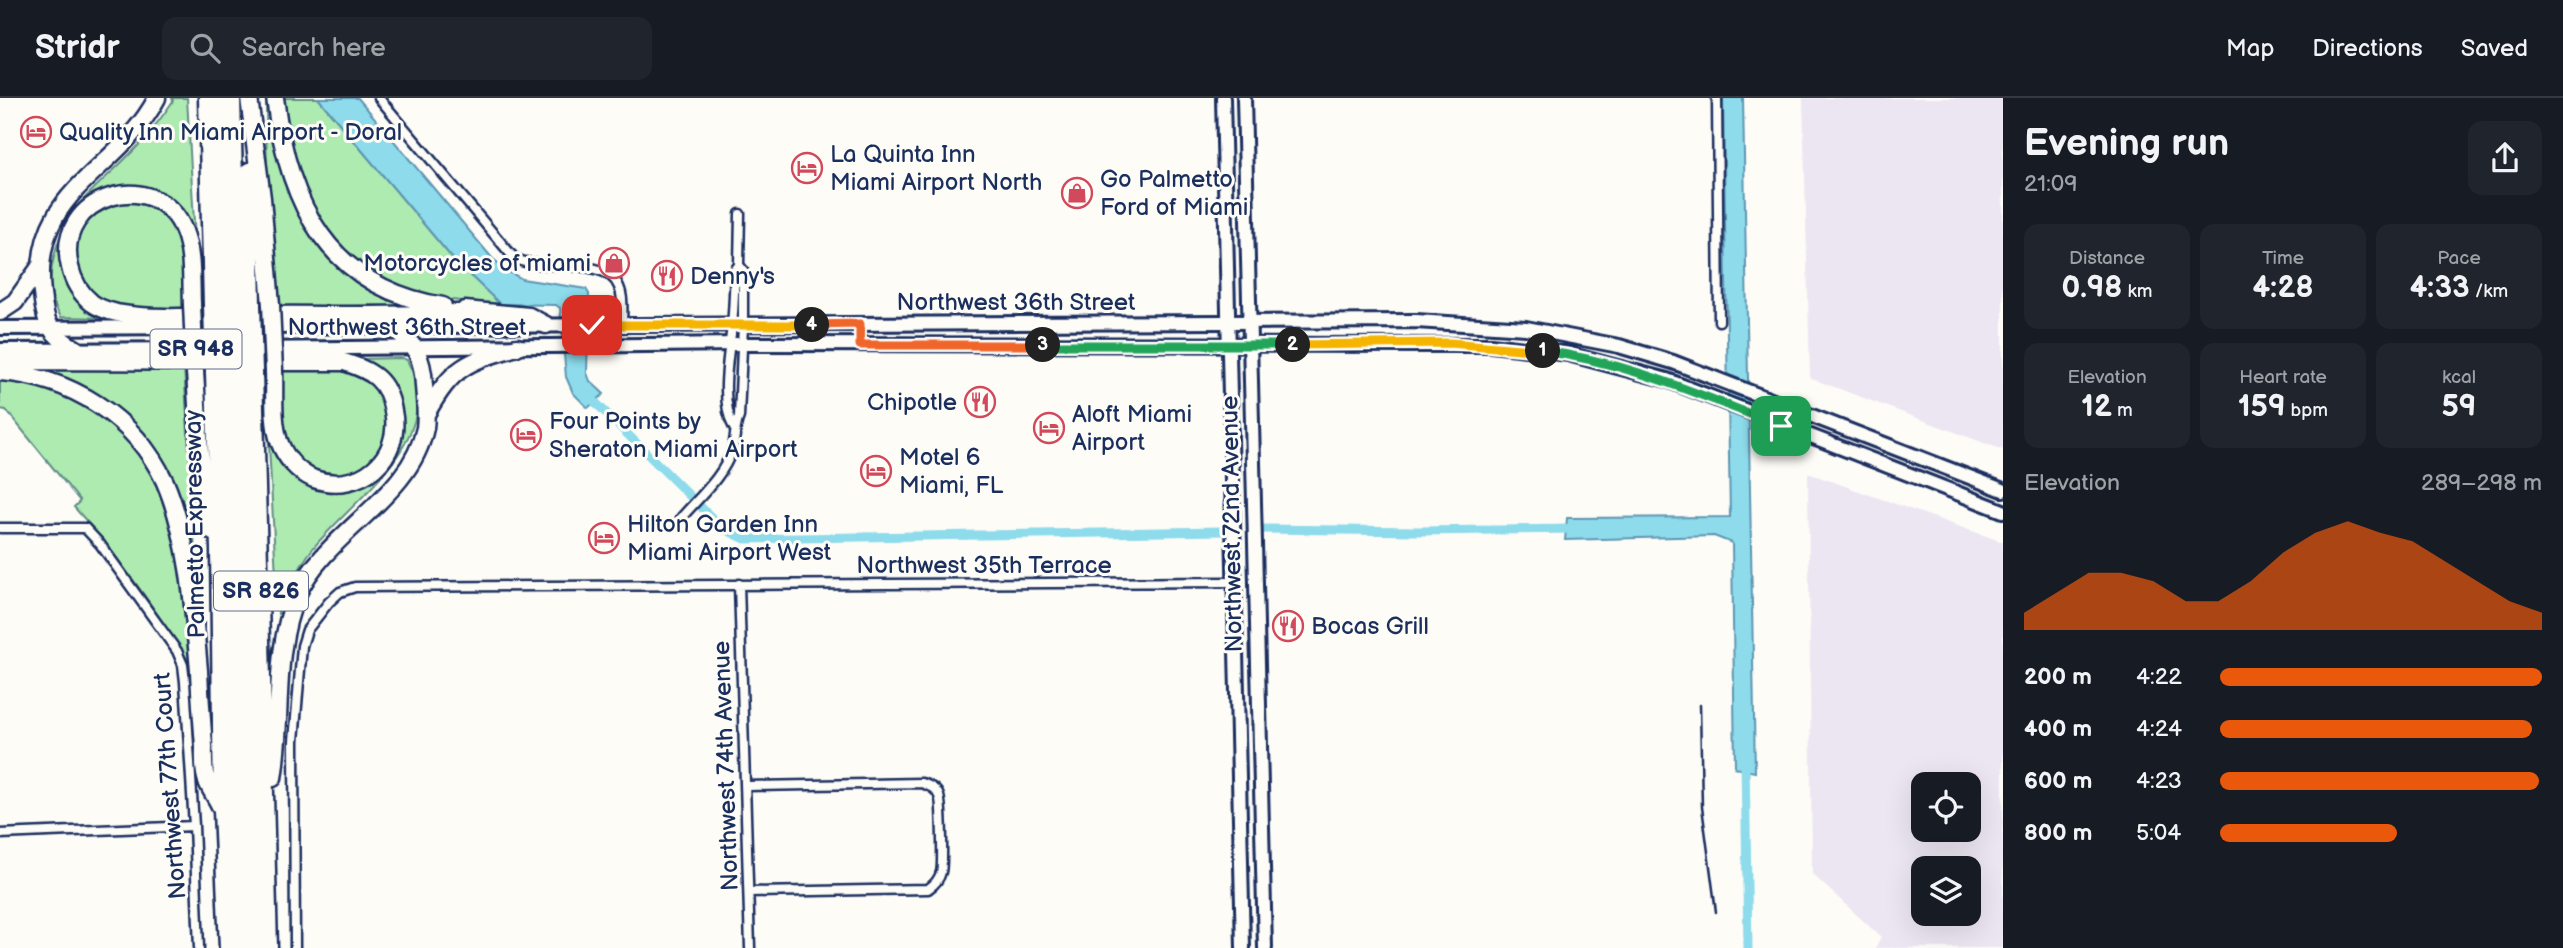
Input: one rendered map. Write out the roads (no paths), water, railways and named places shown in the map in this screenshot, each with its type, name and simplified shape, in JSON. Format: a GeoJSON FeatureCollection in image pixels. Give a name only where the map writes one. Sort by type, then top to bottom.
{"type":"FeatureCollection","features":[{"type":"Feature","properties":{"kind":"highway"},"geometry":{"type":"LineString","coordinates":[[76,349],[59,338],[50,328],[44,314],[39,268],[45,237],[61,206],[129,138],[144,121],[157,98]]}},
{"type":"Feature","properties":{"kind":"highway","name":"Palmetto Expressway"},"geometry":{"type":"LineString","coordinates":[[207,98],[232,305],[233,371],[219,549],[222,811],[228,948]]}},
{"type":"Feature","properties":{"kind":"highway"},"geometry":{"type":"LineString","coordinates":[[220,98],[232,305]]}},
{"type":"Feature","properties":{"kind":"highway"},"geometry":{"type":"LineString","coordinates":[[232,98],[232,305]]}},
{"type":"Feature","properties":{"kind":"highway"},"geometry":{"type":"LineString","coordinates":[[0,361],[344,362],[370,373],[387,390],[395,419],[395,435],[383,461],[362,478],[335,484],[309,477],[297,468],[287,457],[279,440],[276,423],[274,371],[271,304],[262,198],[248,98]]}},
{"type":"Feature","properties":{"kind":"highway","name":"Palmetto Expressway"},"geometry":{"type":"LineString","coordinates":[[248,98],[232,305],[233,371],[267,811],[269,948]]}},
{"type":"Feature","properties":{"kind":"highway"},"geometry":{"type":"LineString","coordinates":[[275,98],[284,156],[291,180],[306,214],[325,241],[360,274],[391,292],[428,304],[473,312]]}},
{"type":"Feature","properties":{"kind":"highway"},"geometry":{"type":"LineString","coordinates":[[219,549],[203,502],[195,372],[192,305],[186,236],[179,220],[164,205],[137,194],[118,194],[92,205],[77,220],[68,249],[72,276],[86,297],[110,312],[173,315],[473,312],[529,316],[546,325]]}},
{"type":"Feature","properties":{"kind":"highway"},"geometry":{"type":"LineString","coordinates":[[0,312],[15,302],[39,268]]}},
{"type":"Feature","properties":{"kind":"highway"},"geometry":{"type":"LineString","coordinates":[[267,811],[276,758],[284,640],[298,594],[315,565],[399,480],[413,460],[422,439],[426,414],[422,363],[405,336],[389,327]]}},
{"type":"Feature","properties":{"kind":"highway"},"geometry":{"type":"LineString","coordinates":[[426,414],[440,389],[458,369],[480,358],[517,347]]}},
{"type":"Feature","properties":{"kind":"highway"},"geometry":{"type":"LineString","coordinates":[[233,371],[240,948]]}},
{"type":"Feature","properties":{"kind":"highway"},"geometry":{"type":"LineString","coordinates":[[233,371],[254,948]]}},
{"type":"Feature","properties":{"kind":"highway"},"geometry":{"type":"LineString","coordinates":[[0,372],[37,376],[56,382],[95,402],[115,416],[134,436],[164,481],[180,528],[191,598],[206,778],[222,811]]}},
{"type":"Feature","properties":{"kind":"main road","name":"Northwest 72nd Avenue"},"geometry":{"type":"LineString","coordinates":[[1223,98],[1243,948]]}},
{"type":"Feature","properties":{"kind":"main road","name":"Northwest 72nd Avenue"},"geometry":{"type":"LineString","coordinates":[[1244,98],[1265,948]]}},
{"type":"Feature","properties":{"kind":"main road","name":"Northwest 36th Street"},"geometry":{"type":"LineString","coordinates":[[0,328],[1416,321],[1526,328],[1619,346],[1702,373],[2003,490]]}},
{"type":"Feature","properties":{"kind":"main road"},"geometry":{"type":"LineString","coordinates":[[860,324],[860,345]]}},
{"type":"Feature","properties":{"kind":"main road","name":"Northwest 36th Street"},"geometry":{"type":"LineString","coordinates":[[0,351],[1450,343],[1527,348],[1568,354],[1667,380],[1702,396],[2003,511]]}},
{"type":"Feature","properties":{"kind":"main road"},"geometry":{"type":"LineString","coordinates":[[1240,784],[1260,783]]}},
{"type":"Feature","properties":{"kind":"street"},"geometry":{"type":"LineString","coordinates":[[379,98],[514,258],[525,264],[596,268],[610,274],[619,287],[622,325]]}},
{"type":"Feature","properties":{"kind":"street"},"geometry":{"type":"LineString","coordinates":[[1717,98],[1719,321]]}},
{"type":"Feature","properties":{"kind":"street"},"geometry":{"type":"LineString","coordinates":[[734,428],[727,416],[743,270],[739,265],[740,214]]}},
{"type":"Feature","properties":{"kind":"street"},"geometry":{"type":"LineString","coordinates":[[684,515],[715,481],[733,449],[734,428],[739,417],[736,345],[738,325]]}},
{"type":"Feature","properties":{"kind":"street","name":"Northwest 77th Court"},"geometry":{"type":"LineString","coordinates":[[0,528],[85,528],[100,544],[170,639],[183,665],[199,948]]}},
{"type":"Feature","properties":{"kind":"street","name":"Northwest 35th Terrace"},"geometry":{"type":"LineString","coordinates":[[295,948],[293,741],[302,646],[307,630],[340,592],[355,587],[1234,582]]}},
{"type":"Feature","properties":{"kind":"street","name":"Northwest 74th Avenue"},"geometry":{"type":"LineString","coordinates":[[739,584],[750,948]]}},
{"type":"Feature","properties":{"kind":"street"},"geometry":{"type":"LineString","coordinates":[[747,786],[922,783],[932,787],[940,796],[942,872],[936,884],[928,890],[749,892]]}},
{"type":"Feature","properties":{"kind":"street"},"geometry":{"type":"LineString","coordinates":[[0,834],[194,827]]}},
{"type":"Feature","properties":{"kind":"water"},"geometry":{"type":"Polygon","coordinates":[[[318,98],[358,98],[492,258],[509,272],[522,279],[586,289],[589,294],[587,373],[590,381],[604,394],[588,408],[573,393],[566,377],[560,308],[556,305],[500,304],[453,259],[318,98]]]}},
{"type":"Feature","properties":{"kind":"water"},"geometry":{"type":"Polygon","coordinates":[[[1723,98],[1743,98],[1755,772],[1735,768],[1732,543],[1714,536],[1565,540],[1567,518],[1730,517],[1723,98]]]}},
{"type":"Feature","properties":{"kind":"waterway"},"geometry":{"type":"LineString","coordinates":[[587,394],[722,528],[745,539],[1224,531]]}},
{"type":"Feature","properties":{"kind":"waterway"},"geometry":{"type":"LineString","coordinates":[[1262,529],[1575,529]]}},
{"type":"Feature","properties":{"kind":"waterway"},"geometry":{"type":"LineString","coordinates":[[1745,761],[1748,948]]}},
{"type":"Feature","properties":{"kind":"railway"},"geometry":{"type":"LineString","coordinates":[[1700,705],[1702,807],[1716,912]]}},
{"type":"Feature","properties":{"kind":"place","name":"Quality Inn Miami Airport - Doral"},"geometry":{"type":"Point","coordinates":[36,132]}},
{"type":"Feature","properties":{"kind":"place","name":"La Quinta Inn Miami Airport North"},"geometry":{"type":"Point","coordinates":[807,168]}},
{"type":"Feature","properties":{"kind":"place","name":"Go Palmetto Ford of Miami"},"geometry":{"type":"Point","coordinates":[1077,193]}},
{"type":"Feature","properties":{"kind":"place","name":"Motorcycles of miami"},"geometry":{"type":"Point","coordinates":[614,263]}},
{"type":"Feature","properties":{"kind":"place","name":"Denny's"},"geometry":{"type":"Point","coordinates":[667,276]}},
{"type":"Feature","properties":{"kind":"place","name":"Chipotle"},"geometry":{"type":"Point","coordinates":[980,402]}},
{"type":"Feature","properties":{"kind":"place","name":"Aloft Miami Airport"},"geometry":{"type":"Point","coordinates":[1049,428]}},
{"type":"Feature","properties":{"kind":"place","name":"Four Points by Sheraton Miami Airport"},"geometry":{"type":"Point","coordinates":[526,435]}},
{"type":"Feature","properties":{"kind":"place","name":"Motel 6 Miami, FL"},"geometry":{"type":"Point","coordinates":[876,471]}},
{"type":"Feature","properties":{"kind":"place","name":"Hilton Garden Inn Miami Airport West"},"geometry":{"type":"Point","coordinates":[604,538]}},
{"type":"Feature","properties":{"kind":"place","name":"Bocas Grill"},"geometry":{"type":"Point","coordinates":[1288,626]}}]}
